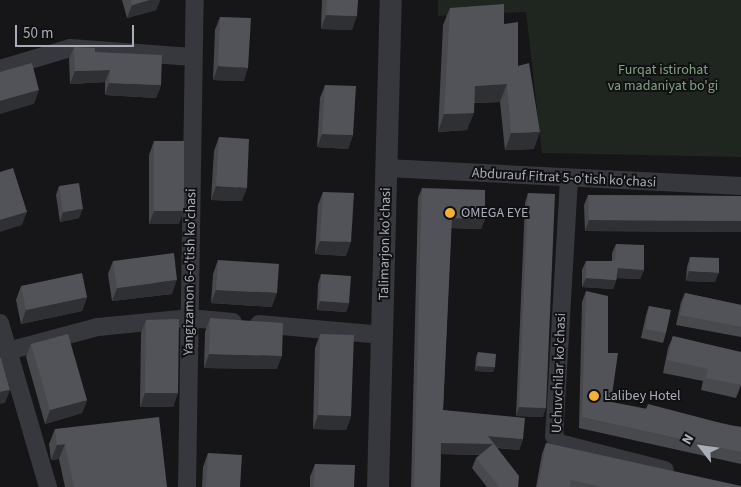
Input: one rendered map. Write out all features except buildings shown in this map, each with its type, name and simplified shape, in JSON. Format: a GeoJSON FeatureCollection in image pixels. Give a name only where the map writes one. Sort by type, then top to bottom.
{"type":"FeatureCollection","features":[{"type":"Feature","properties":{"kind":"street","name":"Yangizamon 6-o'tish ko'chasi"},"geometry":{"type":"LineString","coordinates":[[187,487],[195,0]]}},
{"type":"Feature","properties":{"kind":"street","name":"Talimarjon ko'chasi"},"geometry":{"type":"LineString","coordinates":[[378,487],[391,0]]}},
{"type":"Feature","properties":{"kind":"street"},"geometry":{"type":"LineString","coordinates":[[0,69],[70,48],[193,57]]}},
{"type":"Feature","properties":{"kind":"street","name":"Abdurauf Fitrat 5-o'tish ko'chasi"},"geometry":{"type":"LineString","coordinates":[[386,168],[570,179],[741,186]]}},
{"type":"Feature","properties":{"kind":"street","name":"Uchuvchilar ko'chasi"},"geometry":{"type":"LineString","coordinates":[[570,179],[554,436],[559,443],[682,474]]}},
{"type":"Feature","properties":{"kind":"street"},"geometry":{"type":"LineString","coordinates":[[4,352],[98,327],[189,318],[383,335]]}},
{"type":"Feature","properties":{"kind":"street"},"geometry":{"type":"LineString","coordinates":[[0,323],[4,352],[48,487]]}},
{"type":"Feature","properties":{"kind":"green space","name":"Furqat istirohat va madaniyat bo'gi"},"geometry":{"type":"Polygon","coordinates":[[[438,0],[741,0],[741,157],[542,153],[526,12],[438,16],[438,0]]]}},
{"type":"Feature","properties":{"kind":"place","name":"OMEGA EYE"},"geometry":{"type":"Point","coordinates":[450,213]}},
{"type":"Feature","properties":{"kind":"place","name":"Lalibey Hotel"},"geometry":{"type":"Point","coordinates":[594,396]}}]}
